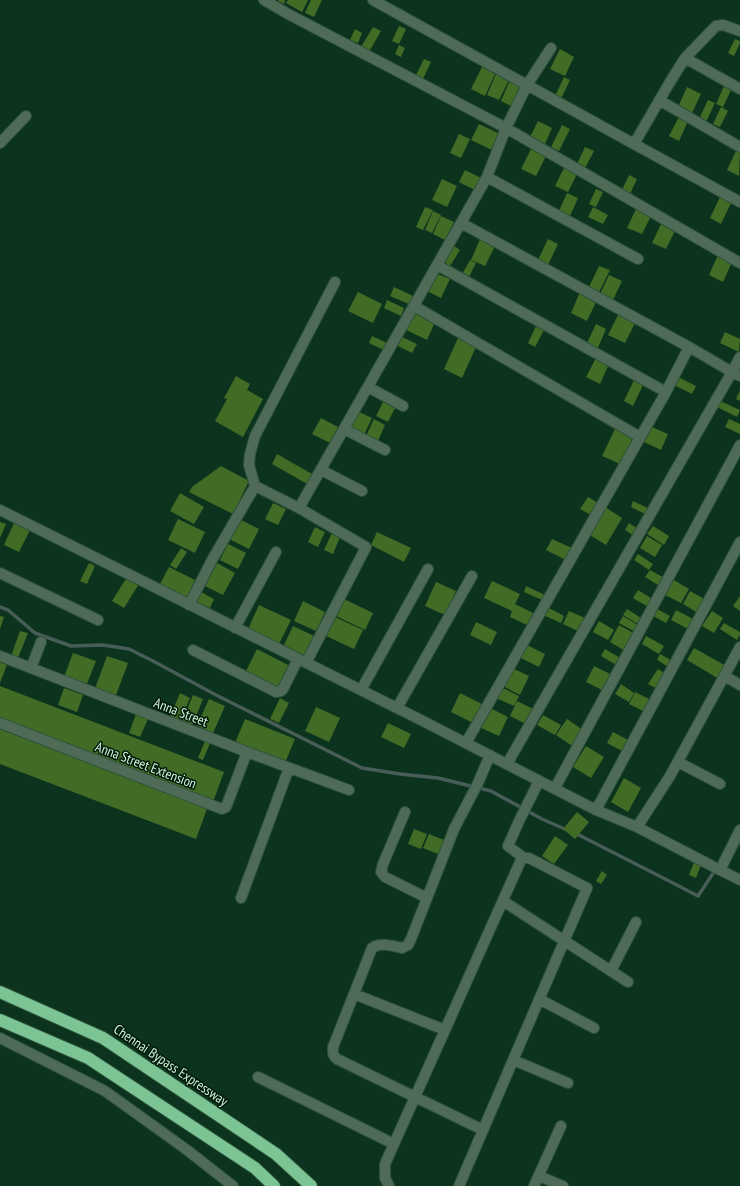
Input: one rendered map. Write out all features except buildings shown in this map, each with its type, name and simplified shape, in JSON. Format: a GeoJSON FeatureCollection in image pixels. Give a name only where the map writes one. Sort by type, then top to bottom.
{"type":"FeatureCollection","features":[{"type":"Feature","properties":{"kind":"highway","name":"Chennai Bypass Expressway"},"geometry":{"type":"LineString","coordinates":[[0,992],[103,1038],[276,1154],[311,1186]]}},
{"type":"Feature","properties":{"kind":"highway"},"geometry":{"type":"LineString","coordinates":[[0,1020],[88,1058],[255,1168],[274,1186]]}},
{"type":"Feature","properties":{"kind":"street"},"geometry":{"type":"LineString","coordinates":[[264,0],[506,128],[740,263]]}},
{"type":"Feature","properties":{"kind":"street"},"geometry":{"type":"LineString","coordinates":[[373,0],[740,202]]}},
{"type":"Feature","properties":{"kind":"street"},"geometry":{"type":"LineString","coordinates":[[634,144],[685,58],[716,26],[723,25],[740,31]]}},
{"type":"Feature","properties":{"kind":"street"},"geometry":{"type":"LineString","coordinates":[[299,508],[487,177],[506,128],[527,85],[552,48]]}},
{"type":"Feature","properties":{"kind":"street"},"geometry":{"type":"LineString","coordinates":[[685,58],[740,89]]}},
{"type":"Feature","properties":{"kind":"street"},"geometry":{"type":"LineString","coordinates":[[659,100],[740,147]]}},
{"type":"Feature","properties":{"kind":"street"},"geometry":{"type":"LineString","coordinates":[[0,143],[26,116]]}},
{"type":"Feature","properties":{"kind":"street"},"geometry":{"type":"LineString","coordinates":[[487,177],[638,259]]}},
{"type":"Feature","properties":{"kind":"street"},"geometry":{"type":"LineString","coordinates":[[461,223],[736,374]]}},
{"type":"Feature","properties":{"kind":"street"},"geometry":{"type":"LineString","coordinates":[[437,265],[666,392]]}},
{"type":"Feature","properties":{"kind":"street"},"geometry":{"type":"LineString","coordinates":[[189,605],[212,560],[255,486],[249,465],[250,454],[255,436],[335,282]]}},
{"type":"Feature","properties":{"kind":"street"},"geometry":{"type":"LineString","coordinates":[[414,306],[640,437]]}},
{"type":"Feature","properties":{"kind":"street"},"geometry":{"type":"LineString","coordinates":[[466,743],[666,392],[689,347]]}},
{"type":"Feature","properties":{"kind":"street"},"geometry":{"type":"LineString","coordinates":[[507,764],[736,374],[740,357]]}},
{"type":"Feature","properties":{"kind":"street"},"geometry":{"type":"LineString","coordinates":[[368,387],[402,406]]}},
{"type":"Feature","properties":{"kind":"street"},"geometry":{"type":"LineString","coordinates":[[344,429],[385,450]]}},
{"type":"Feature","properties":{"kind":"street"},"geometry":{"type":"LineString","coordinates":[[555,788],[740,445]]}},
{"type":"Feature","properties":{"kind":"street"},"geometry":{"type":"LineString","coordinates":[[321,470],[362,491]]}},
{"type":"Feature","properties":{"kind":"street"},"geometry":{"type":"LineString","coordinates":[[193,650],[276,692],[281,691],[302,661],[366,547],[299,508],[255,486]]}},
{"type":"Feature","properties":{"kind":"street"},"geometry":{"type":"LineString","coordinates":[[0,510],[397,708],[596,810],[637,827],[740,880]]}},
{"type":"Feature","properties":{"kind":"street"},"geometry":{"type":"LineString","coordinates":[[596,810],[740,542]]}},
{"type":"Feature","properties":{"kind":"street"},"geometry":{"type":"LineString","coordinates":[[235,628],[276,552]]}},
{"type":"Feature","properties":{"kind":"street"},"geometry":{"type":"LineString","coordinates":[[361,690],[428,569]]}},
{"type":"Feature","properties":{"kind":"street"},"geometry":{"type":"LineString","coordinates":[[0,573],[98,620]]}},
{"type":"Feature","properties":{"kind":"street"},"geometry":{"type":"LineString","coordinates":[[397,708],[472,576]]}},
{"type":"Feature","properties":{"kind":"street"},"geometry":{"type":"LineString","coordinates":[[31,668],[41,642]]}},
{"type":"Feature","properties":{"kind":"street"},"geometry":{"type":"LineString","coordinates":[[637,827],[670,776],[740,648]]}},
{"type":"Feature","properties":{"kind":"street","name":"Anna Street"},"geometry":{"type":"LineString","coordinates":[[0,656],[349,790]]}},
{"type":"Feature","properties":{"kind":"street"},"geometry":{"type":"LineString","coordinates":[[725,676],[740,685]]}},
{"type":"Feature","properties":{"kind":"street","name":"Anna Street Extension"},"geometry":{"type":"LineString","coordinates":[[0,723],[220,808],[226,807],[248,752]]}},
{"type":"Feature","properties":{"kind":"street"},"geometry":{"type":"LineString","coordinates":[[484,1130],[337,1059],[333,1052],[372,948],[376,945],[382,944],[402,948],[408,945],[454,829],[478,783],[490,755]]}},
{"type":"Feature","properties":{"kind":"street"},"geometry":{"type":"LineString","coordinates":[[678,762],[720,784]]}},
{"type":"Feature","properties":{"kind":"street"},"geometry":{"type":"LineString","coordinates":[[241,898],[289,768]]}},
{"type":"Feature","properties":{"kind":"street"},"geometry":{"type":"LineString","coordinates":[[459,1186],[587,888],[529,858],[524,858],[508,846],[539,781]]}},
{"type":"Feature","properties":{"kind":"street"},"geometry":{"type":"LineString","coordinates":[[405,812],[381,872],[385,878],[427,898]]}},
{"type":"Feature","properties":{"kind":"street"},"geometry":{"type":"LineString","coordinates":[[720,870],[740,830]]}},
{"type":"Feature","properties":{"kind":"street"},"geometry":{"type":"LineString","coordinates":[[389,1186],[385,1178],[385,1164],[521,860],[524,858]]}},
{"type":"Feature","properties":{"kind":"street"},"geometry":{"type":"LineString","coordinates":[[503,901],[628,982]]}},
{"type":"Feature","properties":{"kind":"street"},"geometry":{"type":"LineString","coordinates":[[611,971],[636,922]]}},
{"type":"Feature","properties":{"kind":"street"},"geometry":{"type":"LineString","coordinates":[[354,994],[445,1030]]}},
{"type":"Feature","properties":{"kind":"street"},"geometry":{"type":"LineString","coordinates":[[539,999],[594,1028]]}},
{"type":"Feature","properties":{"kind":"street"},"geometry":{"type":"LineString","coordinates":[[0,1038],[105,1091],[188,1150],[233,1186]]}},
{"type":"Feature","properties":{"kind":"street"},"geometry":{"type":"LineString","coordinates":[[513,1060],[568,1083]]}},
{"type":"Feature","properties":{"kind":"street"},"geometry":{"type":"LineString","coordinates":[[258,1077],[394,1144]]}},
{"type":"Feature","properties":{"kind":"street"},"geometry":{"type":"LineString","coordinates":[[534,1186],[561,1126]]}},
{"type":"Feature","properties":{"kind":"street"},"geometry":{"type":"LineString","coordinates":[[539,1176],[563,1186]]}},
{"type":"Feature","properties":{"kind":"waterway"},"geometry":{"type":"LineString","coordinates":[[0,607],[8,610],[35,633],[71,646],[103,645],[129,649],[216,695],[362,768],[438,778],[491,791],[542,819],[567,830]]}},
{"type":"Feature","properties":{"kind":"waterway"},"geometry":{"type":"LineString","coordinates":[[575,833],[698,896],[716,869]]}}]}
